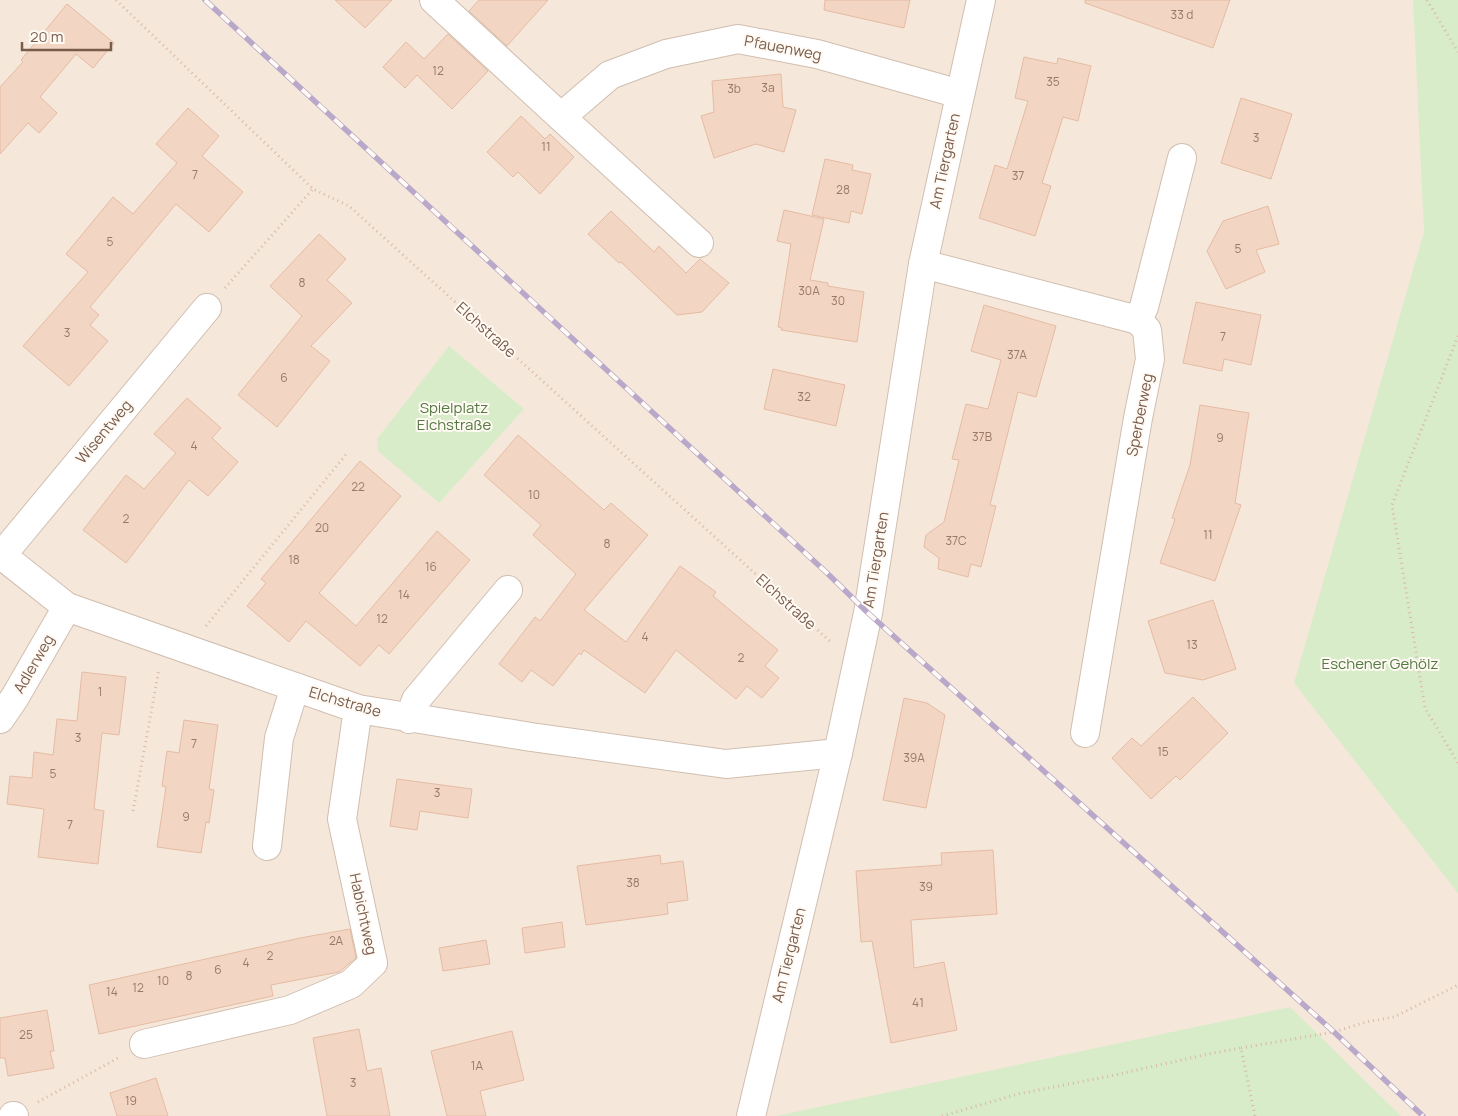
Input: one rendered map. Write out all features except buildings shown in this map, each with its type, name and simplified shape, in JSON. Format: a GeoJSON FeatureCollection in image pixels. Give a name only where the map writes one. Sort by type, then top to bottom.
{"type":"FeatureCollection","features":[{"type":"Feature","properties":{"kind":"street"},"geometry":{"type":"LineString","coordinates":[[434,0],[699,243]]}},
{"type":"Feature","properties":{"kind":"street","name":"Am Tiergarten"},"geometry":{"type":"LineString","coordinates":[[751,1116],[838,753],[868,613],[923,264],[981,0]]}},
{"type":"Feature","properties":{"kind":"street","name":"Pfauenweg"},"geometry":{"type":"LineString","coordinates":[[561,117],[610,75],[666,54],[738,39],[817,54],[960,94]]}},
{"type":"Feature","properties":{"kind":"street"},"geometry":{"type":"LineString","coordinates":[[923,264],[1138,320],[1144,306],[1182,158]]}},
{"type":"Feature","properties":{"kind":"street","name":"Wisentweg"},"geometry":{"type":"LineString","coordinates":[[1,555],[207,308]]}},
{"type":"Feature","properties":{"kind":"street","name":"Sperberweg"},"geometry":{"type":"LineString","coordinates":[[1085,733],[1138,418],[1150,359],[1147,330],[1138,320]]}},
{"type":"Feature","properties":{"kind":"street","name":"Elchstraße"},"geometry":{"type":"LineString","coordinates":[[1,555],[67,607],[358,709],[409,719],[726,764],[838,753]]}},
{"type":"Feature","properties":{"kind":"street"},"geometry":{"type":"LineString","coordinates":[[409,719],[416,700],[508,590]]}},
{"type":"Feature","properties":{"kind":"street","name":"Adlerweg"},"geometry":{"type":"LineString","coordinates":[[0,719],[67,607]]}},
{"type":"Feature","properties":{"kind":"street"},"geometry":{"type":"LineString","coordinates":[[267,846],[279,738],[295,687]]}},
{"type":"Feature","properties":{"kind":"street","name":"Habichtweg"},"geometry":{"type":"LineString","coordinates":[[144,1044],[290,1010],[351,984],[373,964],[342,818],[358,709]]}},
{"type":"Feature","properties":{"kind":"path","name":"Elchstraße"},"geometry":{"type":"LineString","coordinates":[[116,0],[313,189],[349,206],[856,665]]}},
{"type":"Feature","properties":{"kind":"path"},"geometry":{"type":"LineString","coordinates":[[1427,0],[1458,52]]}},
{"type":"Feature","properties":{"kind":"path"},"geometry":{"type":"LineString","coordinates":[[207,308],[313,189]]}},
{"type":"Feature","properties":{"kind":"path"},"geometry":{"type":"LineString","coordinates":[[1458,336],[1392,504],[1425,708],[1458,763]]}},
{"type":"Feature","properties":{"kind":"path"},"geometry":{"type":"LineString","coordinates":[[133,811],[175,645],[348,452]]}},
{"type":"Feature","properties":{"kind":"path"},"geometry":{"type":"LineString","coordinates":[[942,1116],[1018,1094],[1208,1054],[1334,1032],[1366,1022],[1394,1017],[1458,985]]}},
{"type":"Feature","properties":{"kind":"path"},"geometry":{"type":"LineString","coordinates":[[14,1116],[144,1044]]}},
{"type":"Feature","properties":{"kind":"path"},"geometry":{"type":"LineString","coordinates":[[1240,1048],[1256,1116]]}},
{"type":"Feature","properties":{"kind":"shaded area"},"geometry":{"type":"Polygon","coordinates":[[[0,0],[1458,0],[1458,1116],[0,1116],[0,0]]]}},
{"type":"Feature","properties":{"kind":"green space","name":"Eschener Gehölz"},"geometry":{"type":"Polygon","coordinates":[[[1413,0],[1458,0],[1458,893],[1294,683],[1424,232],[1413,0]]]}},
{"type":"Feature","properties":{"kind":"green space","name":"Spielplatz Elchstraße"},"geometry":{"type":"Polygon","coordinates":[[[449,346],[524,409],[439,503],[378,451],[377,439],[449,346]]]}},
{"type":"Feature","properties":{"kind":"green space"},"geometry":{"type":"Polygon","coordinates":[[[1290,1007],[1401,1116],[776,1116],[1290,1007]]]}},
{"type":"Feature","properties":{"kind":"railway"},"geometry":{"type":"LineString","coordinates":[[205,0],[827,573],[868,613],[1334,1032],[1423,1116]]}}]}
